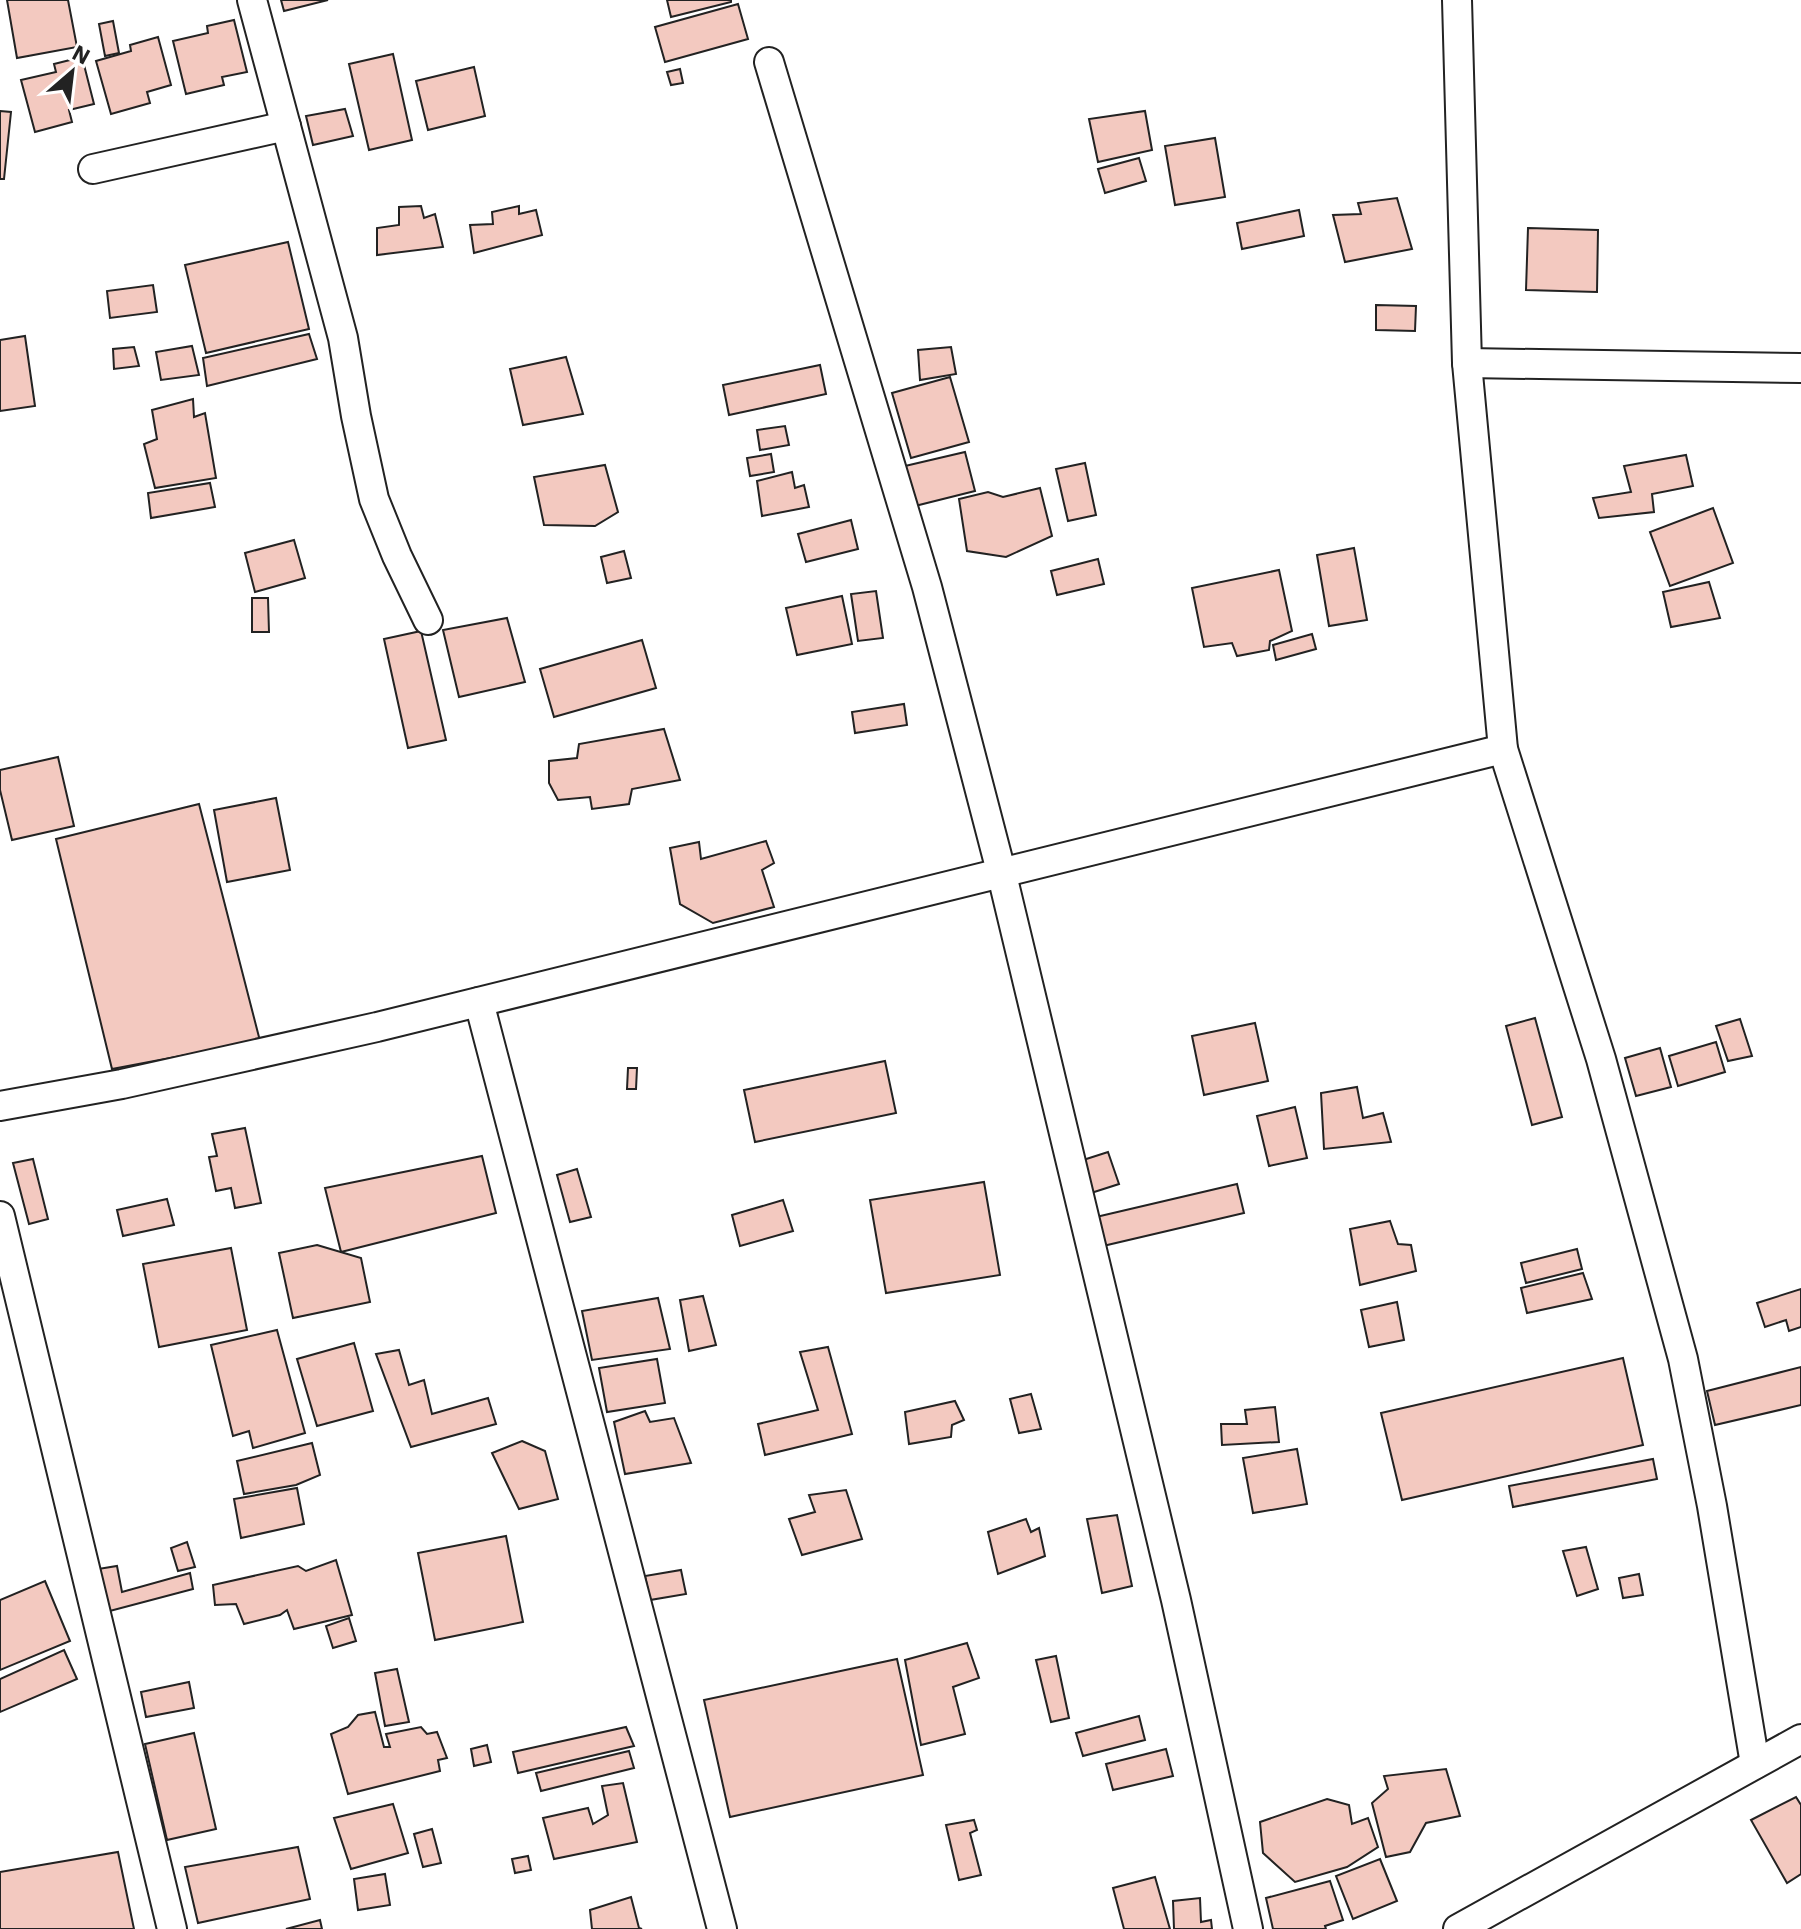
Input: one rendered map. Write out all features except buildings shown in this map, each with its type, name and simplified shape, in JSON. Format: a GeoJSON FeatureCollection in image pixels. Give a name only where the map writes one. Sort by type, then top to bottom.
{"type":"FeatureCollection","features":[{"type":"Feature","properties":{"kind":"street"},"geometry":{"type":"LineString","coordinates":[[252,0],[343,338],[374,499],[428,620]]}},
{"type":"Feature","properties":{"kind":"street"},"geometry":{"type":"LineString","coordinates":[[1457,0],[1467,363],[1503,749],[1601,1059],[1683,1359],[1712,1506],[1755,1764]]}},
{"type":"Feature","properties":{"kind":"street"},"geometry":{"type":"LineString","coordinates":[[769,62],[927,587],[1002,875],[1176,1600],[1248,1929]]}},
{"type":"Feature","properties":{"kind":"street"},"geometry":{"type":"LineString","coordinates":[[93,169],[286,126]]}},
{"type":"Feature","properties":{"kind":"street"},"geometry":{"type":"LineString","coordinates":[[1467,363],[1801,368]]}},
{"type":"Feature","properties":{"kind":"street"},"geometry":{"type":"LineString","coordinates":[[0,1106],[241,1059],[1002,875],[1503,749]]}},
{"type":"Feature","properties":{"kind":"street"},"geometry":{"type":"LineString","coordinates":[[479,1002],[722,1929]]}},
{"type":"Feature","properties":{"kind":"street"},"geometry":{"type":"LineString","coordinates":[[0,1216],[172,1929]]}},
{"type":"Feature","properties":{"kind":"street"},"geometry":{"type":"LineString","coordinates":[[1458,1929],[1801,1739]]}}]}
